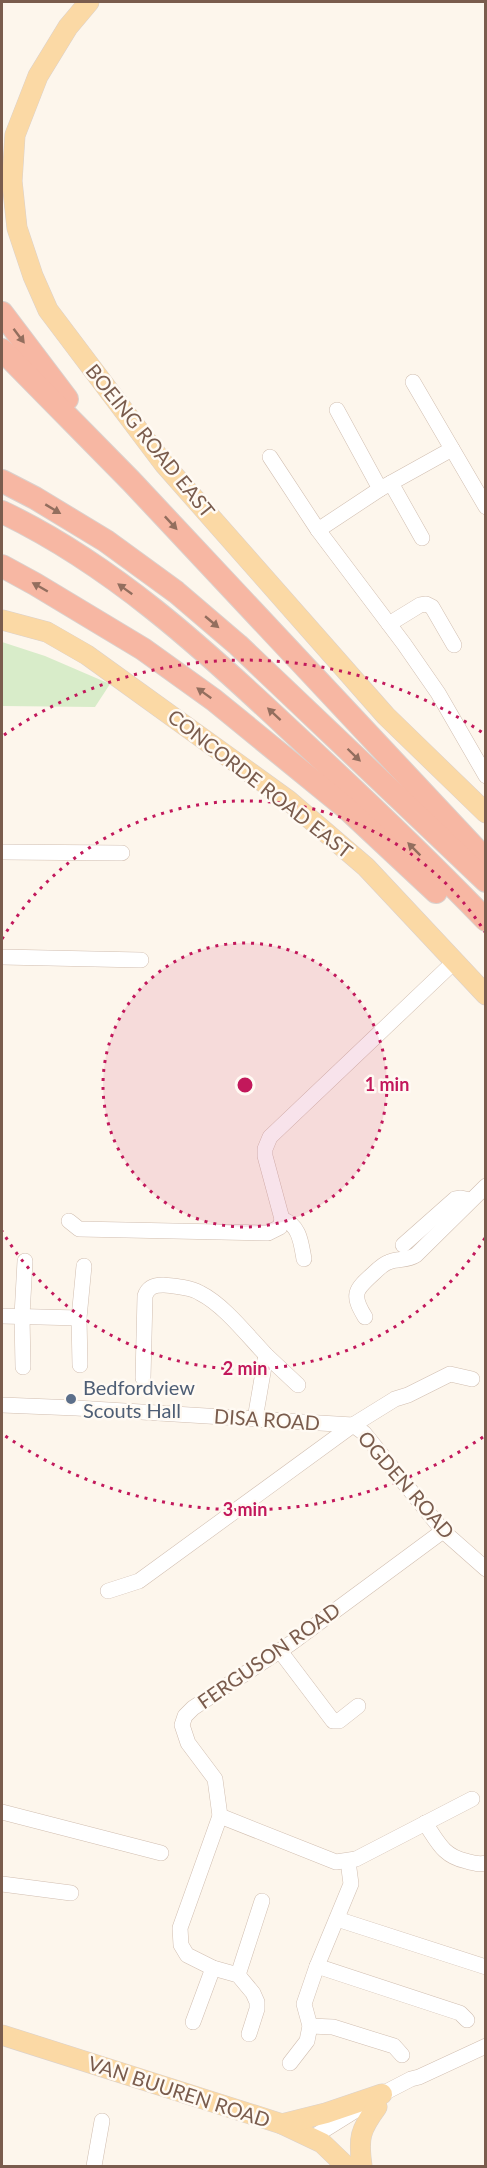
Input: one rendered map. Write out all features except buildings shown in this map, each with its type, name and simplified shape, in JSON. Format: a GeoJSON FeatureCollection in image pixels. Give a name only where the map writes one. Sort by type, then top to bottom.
{"type":"FeatureCollection","features":[{"type":"Feature","properties":{"kind":"highway"},"geometry":{"type":"LineString","coordinates":[[2,313],[131,481]]}},
{"type":"Feature","properties":{"kind":"highway"},"geometry":{"type":"LineString","coordinates":[[2,350],[131,481],[486,860]]}},
{"type":"Feature","properties":{"kind":"highway"},"geometry":{"type":"LineString","coordinates":[[2,481],[106,541],[176,592],[238,645],[486,881]]}},
{"type":"Feature","properties":{"kind":"highway"},"geometry":{"type":"LineString","coordinates":[[2,512],[87,562],[157,612],[222,666],[339,775],[486,920]]}},
{"type":"Feature","properties":{"kind":"highway"},"geometry":{"type":"LineString","coordinates":[[2,566],[143,649],[214,700],[345,807],[486,938]]}},
{"type":"Feature","properties":{"kind":"main road","name":"BOEING ROAD EAST"},"geometry":{"type":"LineString","coordinates":[[89,2],[68,27],[38,76],[15,135],[12,182],[17,228],[33,276],[48,310],[164,464],[386,716],[486,813]]}},
{"type":"Feature","properties":{"kind":"main road","name":"CONCORDE ROAD EAST"},"geometry":{"type":"LineString","coordinates":[[2,620],[47,632],[87,655],[288,800],[366,867],[486,995]]}},
{"type":"Feature","properties":{"kind":"main road","name":"VAN BUUREN ROAD"},"geometry":{"type":"LineString","coordinates":[[2,2035],[282,2124],[317,2140],[346,2166]]}},
{"type":"Feature","properties":{"kind":"main road"},"geometry":{"type":"LineString","coordinates":[[282,2124],[379,2101]]}},
{"type":"Feature","properties":{"kind":"main road"},"geometry":{"type":"LineString","coordinates":[[362,2166],[360,2133],[379,2101]]}},
{"type":"Feature","properties":{"kind":"street"},"geometry":{"type":"LineString","coordinates":[[413,382],[486,507]]}},
{"type":"Feature","properties":{"kind":"street"},"geometry":{"type":"LineString","coordinates":[[337,410],[385,486],[422,538]]}},
{"type":"Feature","properties":{"kind":"street"},"geometry":{"type":"LineString","coordinates":[[318,530],[385,486],[452,449]]}},
{"type":"Feature","properties":{"kind":"street"},"geometry":{"type":"LineString","coordinates":[[270,457],[318,530],[438,693],[486,776]]}},
{"type":"Feature","properties":{"kind":"street"},"geometry":{"type":"LineString","coordinates":[[389,624],[426,604],[432,607],[454,645]]}},
{"type":"Feature","properties":{"kind":"street"},"geometry":{"type":"LineString","coordinates":[[2,852],[122,853]]}},
{"type":"Feature","properties":{"kind":"street"},"geometry":{"type":"LineString","coordinates":[[2,957],[141,960]]}},
{"type":"Feature","properties":{"kind":"street"},"geometry":{"type":"LineString","coordinates":[[69,1221],[79,1229],[268,1233],[280,1227],[282,1219],[265,1156],[270,1137],[454,962]]}},
{"type":"Feature","properties":{"kind":"street"},"geometry":{"type":"LineString","coordinates":[[365,1317],[357,1305],[356,1297],[357,1290],[363,1283],[384,1264],[407,1260],[416,1255],[486,1186]]}},
{"type":"Feature","properties":{"kind":"street"},"geometry":{"type":"LineString","coordinates":[[403,1245],[455,1199],[470,1200]]}},
{"type":"Feature","properties":{"kind":"street"},"geometry":{"type":"LineString","coordinates":[[282,1219],[291,1222],[299,1233],[304,1259]]}},
{"type":"Feature","properties":{"kind":"street"},"geometry":{"type":"LineString","coordinates":[[23,1367],[22,1316],[25,1261]]}},
{"type":"Feature","properties":{"kind":"street"},"geometry":{"type":"LineString","coordinates":[[80,1365],[79,1318],[84,1266]]}},
{"type":"Feature","properties":{"kind":"street"},"geometry":{"type":"LineString","coordinates":[[143,1378],[147,1290],[152,1286],[175,1286],[199,1292],[218,1306],[298,1385]]}},
{"type":"Feature","properties":{"kind":"street"},"geometry":{"type":"LineString","coordinates":[[2,1316],[79,1318]]}},
{"type":"Feature","properties":{"kind":"street"},"geometry":{"type":"LineString","coordinates":[[255,1419],[266,1355]]}},
{"type":"Feature","properties":{"kind":"street"},"geometry":{"type":"LineString","coordinates":[[108,1591],[140,1581],[353,1425],[395,1399],[450,1374],[472,1379]]}},
{"type":"Feature","properties":{"kind":"street","name":"DISA ROAD"},"geometry":{"type":"LineString","coordinates":[[2,1405],[76,1407],[353,1425]]}},
{"type":"Feature","properties":{"kind":"street","name":"OGDEN ROAD"},"geometry":{"type":"LineString","coordinates":[[353,1425],[364,1434],[443,1531],[486,1569]]}},
{"type":"Feature","properties":{"kind":"street","name":"FERGUSON ROAD"},"geometry":{"type":"LineString","coordinates":[[213,1968],[194,1959],[183,1950],[180,1940],[180,1928],[220,1816],[215,1779],[188,1743],[183,1733],[183,1720],[193,1708],[280,1652],[443,1531]]}},
{"type":"Feature","properties":{"kind":"street"},"geometry":{"type":"LineString","coordinates":[[280,1652],[333,1720],[339,1721],[358,1706]]}},
{"type":"Feature","properties":{"kind":"street"},"geometry":{"type":"LineString","coordinates":[[220,1816],[336,1862],[348,1861],[472,1799]]}},
{"type":"Feature","properties":{"kind":"street"},"geometry":{"type":"LineString","coordinates":[[2,1812],[161,1853]]}},
{"type":"Feature","properties":{"kind":"street"},"geometry":{"type":"LineString","coordinates":[[425,1823],[447,1854],[457,1859],[480,1864],[486,1863]]}},
{"type":"Feature","properties":{"kind":"street"},"geometry":{"type":"LineString","coordinates":[[290,2063],[307,2041],[310,2026],[304,2004],[351,1884],[348,1861]]}},
{"type":"Feature","properties":{"kind":"street"},"geometry":{"type":"LineString","coordinates":[[2,1884],[71,1893]]}},
{"type":"Feature","properties":{"kind":"street"},"geometry":{"type":"LineString","coordinates":[[238,1975],[262,1901]]}},
{"type":"Feature","properties":{"kind":"street"},"geometry":{"type":"LineString","coordinates":[[337,1918],[486,1967]]}},
{"type":"Feature","properties":{"kind":"street"},"geometry":{"type":"LineString","coordinates":[[317,1966],[460,2013],[467,2020]]}},
{"type":"Feature","properties":{"kind":"street"},"geometry":{"type":"LineString","coordinates":[[193,2022],[213,1968],[238,1975],[257,2002],[255,2018],[249,2034]]}},
{"type":"Feature","properties":{"kind":"street"},"geometry":{"type":"LineString","coordinates":[[310,2026],[333,2027],[394,2046],[402,2055]]}},
{"type":"Feature","properties":{"kind":"street"},"geometry":{"type":"LineString","coordinates":[[317,2140],[411,2079],[486,2046]]}},
{"type":"Feature","properties":{"kind":"street"},"geometry":{"type":"LineString","coordinates":[[94,2166],[102,2121]]}},
{"type":"Feature","properties":{"kind":"green space"},"geometry":{"type":"Polygon","coordinates":[[[2,642],[45,656],[110,684],[95,707],[2,706],[2,642]]]}},
{"type":"Feature","properties":{"kind":"place","name":"Bedfordview Scouts Hall"},"geometry":{"type":"Point","coordinates":[71,1399]}}]}
